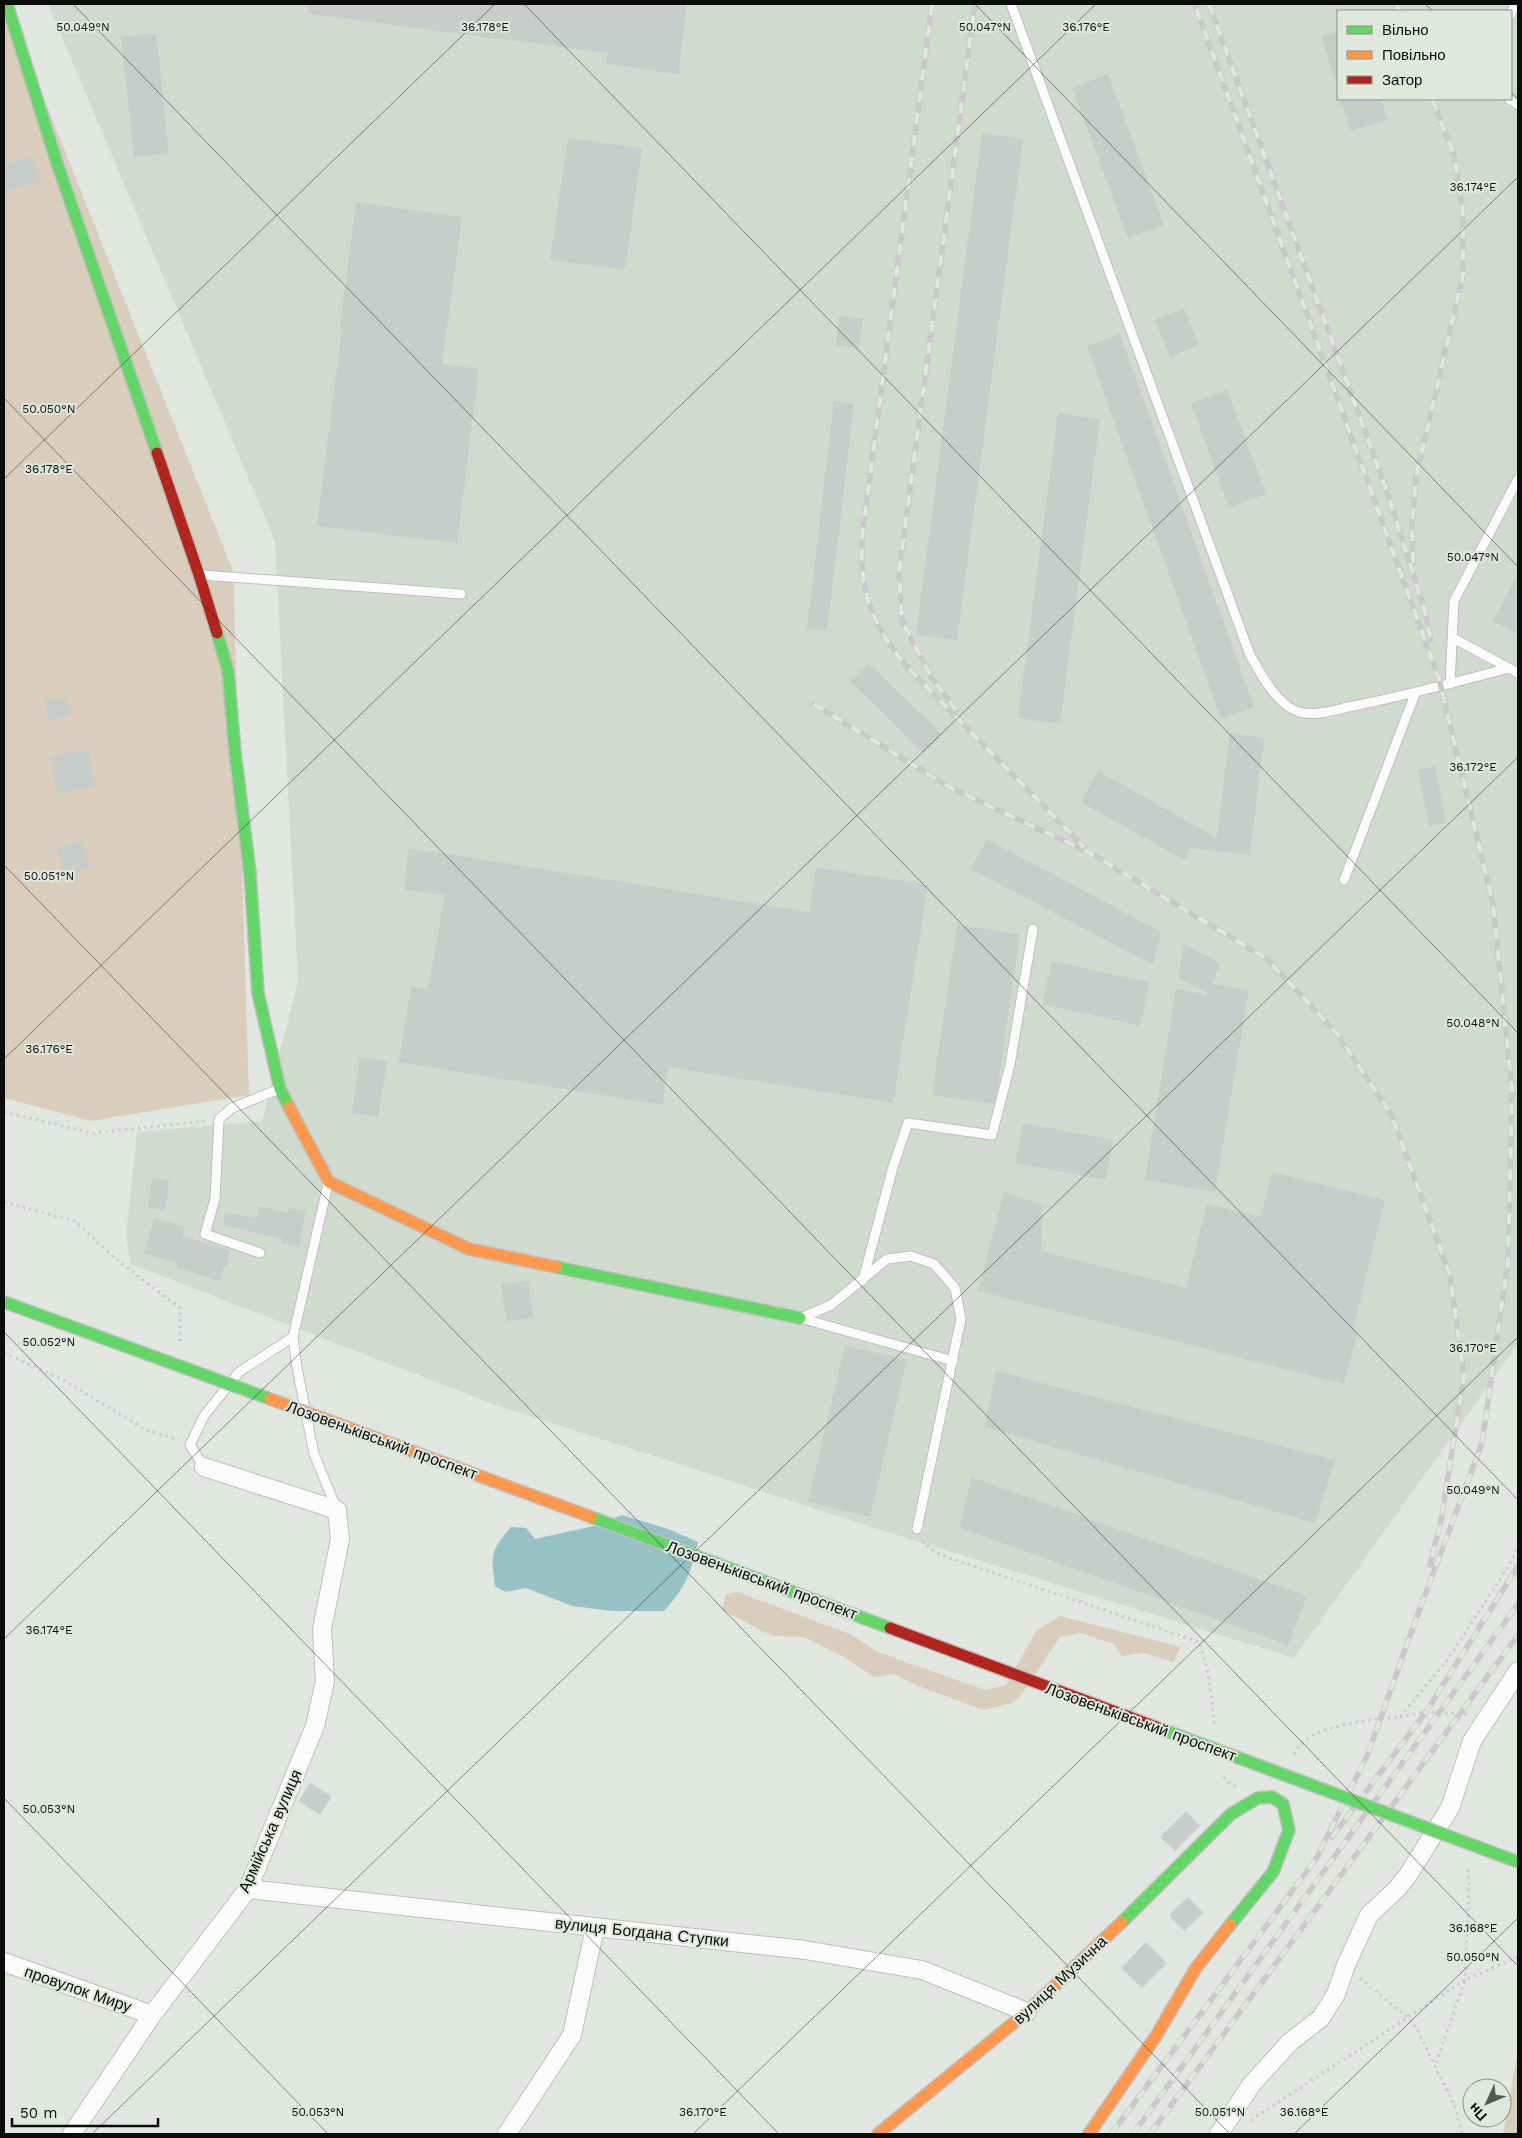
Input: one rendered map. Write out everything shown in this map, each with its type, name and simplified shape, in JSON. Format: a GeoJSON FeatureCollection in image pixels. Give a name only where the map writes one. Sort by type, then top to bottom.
{"type":"FeatureCollection","features":[{"type":"Feature","properties":{"kind":"main road"},"geometry":{"type":"LineString","coordinates":[[7,4],[57,163],[199,575],[228,671],[235,752],[250,873],[258,993],[280,1089],[329,1182],[469,1249],[800,1318]]}},
{"type":"Feature","properties":{"kind":"main road","name":"Лозовеньківський проспект"},"geometry":{"type":"LineString","coordinates":[[4,1302],[522,1491],[1518,1862]]}},
{"type":"Feature","properties":{"kind":"main road","name":"вулиця Музична"},"geometry":{"type":"LineString","coordinates":[[878,2134],[1027,2012],[1084,1960],[1231,1814],[1258,1798],[1272,1796],[1283,1804],[1289,1830],[1273,1872],[1196,1968],[1156,2036],[1090,2134]]}},
{"type":"Feature","properties":{"kind":"street"},"geometry":{"type":"LineString","coordinates":[[204,1467],[337,1510]]}},
{"type":"Feature","properties":{"kind":"street","name":"Армійська вулиця"},"geometry":{"type":"LineString","coordinates":[[72,2134],[152,2015],[248,1889],[315,1726],[325,1681],[322,1629],[340,1539],[337,1510]]}},
{"type":"Feature","properties":{"kind":"street"},"geometry":{"type":"LineString","coordinates":[[1219,2134],[1251,2085],[1290,2042],[1321,2018],[1336,1994],[1346,1965],[1369,1915],[1397,1889],[1408,1875],[1450,1808],[1472,1741],[1518,1671]]}},
{"type":"Feature","properties":{"kind":"street","name":"вулиця Богдана Ступки"},"geometry":{"type":"LineString","coordinates":[[248,1889],[805,1950],[922,1970],[1027,2012]]}},
{"type":"Feature","properties":{"kind":"street"},"geometry":{"type":"LineString","coordinates":[[507,2134],[572,2034],[595,1927]]}},
{"type":"Feature","properties":{"kind":"street","name":"провулок Миру"},"geometry":{"type":"LineString","coordinates":[[4,1962],[152,2015]]}},
{"type":"Feature","properties":{"kind":"lane"},"geometry":{"type":"LineString","coordinates":[[1011,4],[1250,655],[1267,685],[1283,701],[1299,712],[1321,713],[1415,694],[1509,668]]}},
{"type":"Feature","properties":{"kind":"lane"},"geometry":{"type":"LineString","coordinates":[[1450,684],[1454,601],[1518,479]]}},
{"type":"Feature","properties":{"kind":"lane"},"geometry":{"type":"LineString","coordinates":[[199,575],[461,594]]}},
{"type":"Feature","properties":{"kind":"lane"},"geometry":{"type":"LineString","coordinates":[[1453,638],[1518,673]]}},
{"type":"Feature","properties":{"kind":"lane"},"geometry":{"type":"LineString","coordinates":[[1344,880],[1415,694]]}},
{"type":"Feature","properties":{"kind":"lane"},"geometry":{"type":"LineString","coordinates":[[863,1280],[893,1167],[908,1123],[992,1135],[1010,1065],[1033,929]]}},
{"type":"Feature","properties":{"kind":"lane"},"geometry":{"type":"LineString","coordinates":[[260,1253],[205,1234],[215,1200],[219,1120],[232,1108],[280,1089]]}},
{"type":"Feature","properties":{"kind":"lane"},"geometry":{"type":"LineString","coordinates":[[329,1182],[293,1337],[296,1368],[314,1454],[337,1510]]}},
{"type":"Feature","properties":{"kind":"lane"},"geometry":{"type":"LineString","coordinates":[[800,1318],[831,1305],[888,1259],[912,1256],[934,1264],[955,1288],[961,1319],[917,1529]]}},
{"type":"Feature","properties":{"kind":"lane"},"geometry":{"type":"LineString","coordinates":[[800,1318],[953,1361]]}},
{"type":"Feature","properties":{"kind":"lane"},"geometry":{"type":"LineString","coordinates":[[204,1467],[190,1446],[204,1416],[239,1372],[293,1337]]}},
{"type":"Feature","properties":{"kind":"path"},"geometry":{"type":"LineString","coordinates":[[4,1112],[93,1133],[219,1120]]}},
{"type":"Feature","properties":{"kind":"path"},"geometry":{"type":"LineString","coordinates":[[4,1202],[75,1221],[116,1259],[180,1308],[180,1344]]}},
{"type":"Feature","properties":{"kind":"path"},"geometry":{"type":"LineString","coordinates":[[4,1353],[63,1380],[146,1430],[174,1438],[190,1446]]}},
{"type":"Feature","properties":{"kind":"path"},"geometry":{"type":"LineString","coordinates":[[917,1529],[924,1544],[935,1552],[1199,1642]]}},
{"type":"Feature","properties":{"kind":"path"},"geometry":{"type":"LineString","coordinates":[[1400,1717],[1449,1658],[1511,1562],[1518,1546]]}},
{"type":"Feature","properties":{"kind":"path"},"geometry":{"type":"LineString","coordinates":[[1293,1755],[1305,1741],[1321,1731],[1382,1718],[1426,1712],[1461,1713],[1488,1718]]}},
{"type":"Feature","properties":{"kind":"path"},"geometry":{"type":"LineString","coordinates":[[1435,2064],[1465,1980],[1468,1867]]}},
{"type":"Feature","properties":{"kind":"path"},"geometry":{"type":"LineString","coordinates":[[1246,2123],[1465,1980],[1518,1957]]}},
{"type":"Feature","properties":{"kind":"path"},"geometry":{"type":"LineString","coordinates":[[1346,1965],[1408,2018],[1417,2028],[1456,2109],[1462,2134]]}},
{"type":"Feature","properties":{"kind":"shaded area"},"geometry":{"type":"Polygon","coordinates":[[[4,4],[6,4],[233,571],[249,1095],[91,1121],[4,1098],[4,4]]]}},
{"type":"Feature","properties":{"kind":"shaded area"},"geometry":{"type":"Polygon","coordinates":[[[48,4],[1518,4],[1518,1344],[1294,1658],[881,1530],[490,1403],[131,1264],[126,1236],[137,1132],[262,1121],[298,982],[275,541],[48,4]]]}},
{"type":"Feature","properties":{"kind":"shaded area"},"geometry":{"type":"Polygon","coordinates":[[[738,1592],[850,1634],[878,1652],[985,1690],[1006,1685],[1036,1631],[1060,1616],[1181,1647],[1173,1662],[1144,1653],[1122,1656],[1114,1644],[1081,1633],[1060,1637],[1019,1698],[1012,1703],[984,1710],[923,1688],[894,1674],[874,1677],[839,1654],[803,1637],[773,1636],[722,1610],[726,1594],[738,1592]]]}},
{"type":"Feature","properties":{"kind":"shaded area"},"geometry":{"type":"Polygon","coordinates":[[[1518,2051],[1518,2134],[1503,2134],[1504,2128],[1512,2128],[1512,2084],[1518,2051]]]}},
{"type":"Feature","properties":{"kind":"water"},"geometry":{"type":"Polygon","coordinates":[[[622,1515],[668,1529],[698,1542],[687,1579],[664,1611],[612,1611],[572,1606],[526,1588],[505,1592],[495,1586],[494,1554],[499,1542],[511,1527],[526,1528],[535,1539],[594,1526],[622,1515]]]}},
{"type":"Feature","properties":{"kind":"building"},"geometry":{"type":"Polygon","coordinates":[[[309,4],[687,4],[678,74],[606,64],[608,53],[308,14],[309,4]]]}},
{"type":"Feature","properties":{"kind":"building"},"geometry":{"type":"Polygon","coordinates":[[[1337,31],[1337,80],[1335,80],[1321,36],[1337,31]]]}},
{"type":"Feature","properties":{"kind":"building"},"geometry":{"type":"Polygon","coordinates":[[[156,33],[169,154],[134,157],[121,37],[156,33]]]}},
{"type":"Feature","properties":{"kind":"building"},"geometry":{"type":"Polygon","coordinates":[[[1108,74],[1164,225],[1128,238],[1072,88],[1108,74]]]}},
{"type":"Feature","properties":{"kind":"building"},"geometry":{"type":"Polygon","coordinates":[[[1340,100],[1381,100],[1388,120],[1350,131],[1340,100]]]}},
{"type":"Feature","properties":{"kind":"building"},"geometry":{"type":"Polygon","coordinates":[[[982,133],[1023,139],[957,640],[916,635],[982,133]]]}},
{"type":"Feature","properties":{"kind":"building"},"geometry":{"type":"Polygon","coordinates":[[[568,138],[642,148],[625,270],[550,260],[568,138]]]}},
{"type":"Feature","properties":{"kind":"building"},"geometry":{"type":"Polygon","coordinates":[[[32,156],[40,182],[4,192],[4,164],[32,156]]]}},
{"type":"Feature","properties":{"kind":"building"},"geometry":{"type":"Polygon","coordinates":[[[356,202],[462,217],[442,364],[479,369],[457,543],[317,526],[356,202]]]}},
{"type":"Feature","properties":{"kind":"building"},"geometry":{"type":"Polygon","coordinates":[[[1184,308],[1199,345],[1170,357],[1155,320],[1184,308]]]}},
{"type":"Feature","properties":{"kind":"building"},"geometry":{"type":"Polygon","coordinates":[[[839,316],[863,319],[859,348],[836,345],[839,316]]]}},
{"type":"Feature","properties":{"kind":"building"},"geometry":{"type":"Polygon","coordinates":[[[1120,334],[1254,707],[1221,719],[1087,346],[1120,334]]]}},
{"type":"Feature","properties":{"kind":"building"},"geometry":{"type":"Polygon","coordinates":[[[1227,390],[1266,494],[1229,508],[1191,403],[1227,390]]]}},
{"type":"Feature","properties":{"kind":"building"},"geometry":{"type":"Polygon","coordinates":[[[834,401],[854,404],[827,631],[807,629],[834,401]]]}},
{"type":"Feature","properties":{"kind":"building"},"geometry":{"type":"Polygon","coordinates":[[[1058,413],[1100,419],[1060,724],[1018,718],[1058,413]]]}},
{"type":"Feature","properties":{"kind":"building"},"geometry":{"type":"Polygon","coordinates":[[[1518,573],[1518,634],[1493,621],[1518,573]]]}},
{"type":"Feature","properties":{"kind":"building"},"geometry":{"type":"Polygon","coordinates":[[[868,663],[942,734],[924,753],[850,681],[868,663]]]}},
{"type":"Feature","properties":{"kind":"building"},"geometry":{"type":"Polygon","coordinates":[[[67,697],[70,716],[48,720],[45,700],[67,697]]]}},
{"type":"Feature","properties":{"kind":"building"},"geometry":{"type":"Polygon","coordinates":[[[1230,733],[1264,738],[1250,855],[1191,848],[1184,860],[1081,802],[1098,771],[1217,838],[1230,733]]]}},
{"type":"Feature","properties":{"kind":"building"},"geometry":{"type":"Polygon","coordinates":[[[89,750],[94,787],[56,793],[51,756],[89,750]]]}},
{"type":"Feature","properties":{"kind":"building"},"geometry":{"type":"Polygon","coordinates":[[[1435,766],[1446,823],[1429,826],[1418,770],[1435,766]]]}},
{"type":"Feature","properties":{"kind":"building"},"geometry":{"type":"Polygon","coordinates":[[[987,839],[1161,932],[1153,965],[971,869],[987,839]]]}},
{"type":"Feature","properties":{"kind":"building"},"geometry":{"type":"Polygon","coordinates":[[[81,840],[90,868],[65,876],[57,848],[81,840]]]}},
{"type":"Feature","properties":{"kind":"building"},"geometry":{"type":"Polygon","coordinates":[[[408,849],[809,912],[816,867],[928,885],[893,1103],[668,1067],[662,1105],[399,1062],[411,986],[428,989],[445,895],[404,890],[408,849]]]}},
{"type":"Feature","properties":{"kind":"building"},"geometry":{"type":"Polygon","coordinates":[[[957,925],[1020,934],[994,1104],[932,1095],[957,925]]]}},
{"type":"Feature","properties":{"kind":"building"},"geometry":{"type":"Polygon","coordinates":[[[1184,944],[1220,963],[1213,984],[1249,990],[1215,1192],[1145,1180],[1176,988],[1206,995],[1207,993],[1178,978],[1184,944]]]}},
{"type":"Feature","properties":{"kind":"building"},"geometry":{"type":"Polygon","coordinates":[[[1052,961],[1149,982],[1140,1026],[1042,1004],[1052,961]]]}},
{"type":"Feature","properties":{"kind":"building"},"geometry":{"type":"Polygon","coordinates":[[[360,1057],[387,1061],[378,1117],[352,1113],[360,1057]]]}},
{"type":"Feature","properties":{"kind":"building"},"geometry":{"type":"Polygon","coordinates":[[[1023,1123],[1113,1140],[1106,1180],[1016,1163],[1023,1123]]]}},
{"type":"Feature","properties":{"kind":"building"},"geometry":{"type":"Polygon","coordinates":[[[1272,1172],[1385,1200],[1353,1330],[1358,1331],[1344,1384],[978,1291],[1004,1192],[1043,1205],[1041,1251],[1186,1288],[1207,1204],[1261,1217],[1272,1172]]]}},
{"type":"Feature","properties":{"kind":"building"},"geometry":{"type":"Polygon","coordinates":[[[152,1178],[169,1180],[165,1210],[148,1208],[152,1178]]]}},
{"type":"Feature","properties":{"kind":"building"},"geometry":{"type":"Polygon","coordinates":[[[259,1206],[288,1213],[289,1208],[306,1211],[299,1247],[282,1243],[283,1239],[223,1225],[225,1213],[256,1218],[259,1206]]]}},
{"type":"Feature","properties":{"kind":"building"},"geometry":{"type":"Polygon","coordinates":[[[154,1218],[185,1227],[182,1236],[230,1250],[227,1267],[224,1266],[220,1281],[177,1268],[178,1263],[144,1254],[154,1218]]]}},
{"type":"Feature","properties":{"kind":"building"},"geometry":{"type":"Polygon","coordinates":[[[528,1281],[533,1318],[507,1321],[501,1284],[528,1281]]]}},
{"type":"Feature","properties":{"kind":"building"},"geometry":{"type":"Polygon","coordinates":[[[845,1345],[907,1360],[870,1517],[808,1502],[845,1345]]]}},
{"type":"Feature","properties":{"kind":"building"},"geometry":{"type":"Polygon","coordinates":[[[996,1371],[1335,1460],[1315,1523],[985,1427],[996,1371]]]}},
{"type":"Feature","properties":{"kind":"building"},"geometry":{"type":"Polygon","coordinates":[[[971,1477],[1307,1596],[1288,1645],[960,1528],[971,1477]]]}},
{"type":"Feature","properties":{"kind":"building"},"geometry":{"type":"Polygon","coordinates":[[[310,1783],[332,1796],[320,1815],[299,1801],[310,1783]]]}},
{"type":"Feature","properties":{"kind":"building"},"geometry":{"type":"Polygon","coordinates":[[[1186,1811],[1200,1826],[1175,1851],[1160,1837],[1186,1811]]]}},
{"type":"Feature","properties":{"kind":"building"},"geometry":{"type":"Polygon","coordinates":[[[1188,1897],[1203,1913],[1184,1931],[1169,1915],[1188,1897]]]}},
{"type":"Feature","properties":{"kind":"building"},"geometry":{"type":"Polygon","coordinates":[[[1146,1942],[1167,1963],[1142,1988],[1121,1968],[1146,1942]]]}},
{"type":"Feature","properties":{"kind":"railway"},"geometry":{"type":"LineString","coordinates":[[932,4],[862,537],[862,567],[865,590],[873,615],[885,637],[909,669],[1084,847]]}},
{"type":"Feature","properties":{"kind":"railway"},"geometry":{"type":"LineString","coordinates":[[956,710],[930,675],[902,621],[899,572],[975,4]]}},
{"type":"Feature","properties":{"kind":"railway"},"geometry":{"type":"LineString","coordinates":[[1209,4],[1385,486],[1424,608],[1431,640]]}},
{"type":"Feature","properties":{"kind":"railway"},"geometry":{"type":"LineString","coordinates":[[1396,4],[1399,10]]}},
{"type":"Feature","properties":{"kind":"railway"},"geometry":{"type":"LineString","coordinates":[[1111,2134],[1316,1859],[1367,1756],[1482,1443],[1508,1262],[1512,1090],[1493,904],[1439,679],[1195,5]]}},
{"type":"Feature","properties":{"kind":"railway"},"geometry":{"type":"LineString","coordinates":[[1413,563],[1412,525],[1416,477],[1463,275],[1463,214],[1454,155],[1432,100]]}},
{"type":"Feature","properties":{"kind":"railway"},"geometry":{"type":"LineString","coordinates":[[814,704],[949,787],[1090,853],[1267,959],[1338,1035],[1391,1114],[1450,1275],[1464,1376],[1441,1521],[1430,1565]]}},
{"type":"Feature","properties":{"kind":"railway"},"geometry":{"type":"LineString","coordinates":[[1332,1837],[1426,1712],[1518,1566]]}},
{"type":"Feature","properties":{"kind":"railway"},"geometry":{"type":"LineString","coordinates":[[1133,2134],[1518,1604]]}},
{"type":"Feature","properties":{"kind":"railway"},"geometry":{"type":"LineString","coordinates":[[1150,2134],[1518,1635]]}},
{"type":"Feature","properties":{"kind":"traffic: fast"},"geometry":{"type":"LineString","coordinates":[[7,4],[57,163],[157,453]]}},
{"type":"Feature","properties":{"kind":"traffic: fast"},"geometry":{"type":"LineString","coordinates":[[217,633],[228,671],[235,752],[250,873],[258,993],[280,1089],[289,1107]]}},
{"type":"Feature","properties":{"kind":"traffic: fast"},"geometry":{"type":"LineString","coordinates":[[556,1267],[800,1318]]}},
{"type":"Feature","properties":{"kind":"traffic: fast"},"geometry":{"type":"LineString","coordinates":[[4,1302],[270,1399]]}},
{"type":"Feature","properties":{"kind":"traffic: fast"},"geometry":{"type":"LineString","coordinates":[[591,1517],[890,1628]]}},
{"type":"Feature","properties":{"kind":"traffic: fast"},"geometry":{"type":"LineString","coordinates":[[1164,1730],[1518,1862]]}},
{"type":"Feature","properties":{"kind":"traffic: fast"},"geometry":{"type":"LineString","coordinates":[[1122,1922],[1231,1814],[1258,1798],[1272,1797],[1283,1804],[1289,1830],[1273,1872],[1230,1925]]}},
{"type":"Feature","properties":{"kind":"traffic: slow"},"geometry":{"type":"LineString","coordinates":[[289,1107],[329,1182],[469,1249],[556,1267]]}},
{"type":"Feature","properties":{"kind":"traffic: slow"},"geometry":{"type":"LineString","coordinates":[[270,1399],[591,1517]]}},
{"type":"Feature","properties":{"kind":"traffic: slow"},"geometry":{"type":"LineString","coordinates":[[878,2134],[1027,2012],[1122,1922]]}},
{"type":"Feature","properties":{"kind":"traffic: slow"},"geometry":{"type":"LineString","coordinates":[[1089,2134],[1156,2036],[1196,1968],[1230,1925]]}},
{"type":"Feature","properties":{"kind":"traffic: jam"},"geometry":{"type":"LineString","coordinates":[[157,453],[217,633]]}},
{"type":"Feature","properties":{"kind":"traffic: jam"},"geometry":{"type":"LineString","coordinates":[[890,1628],[1164,1730]]}}]}
